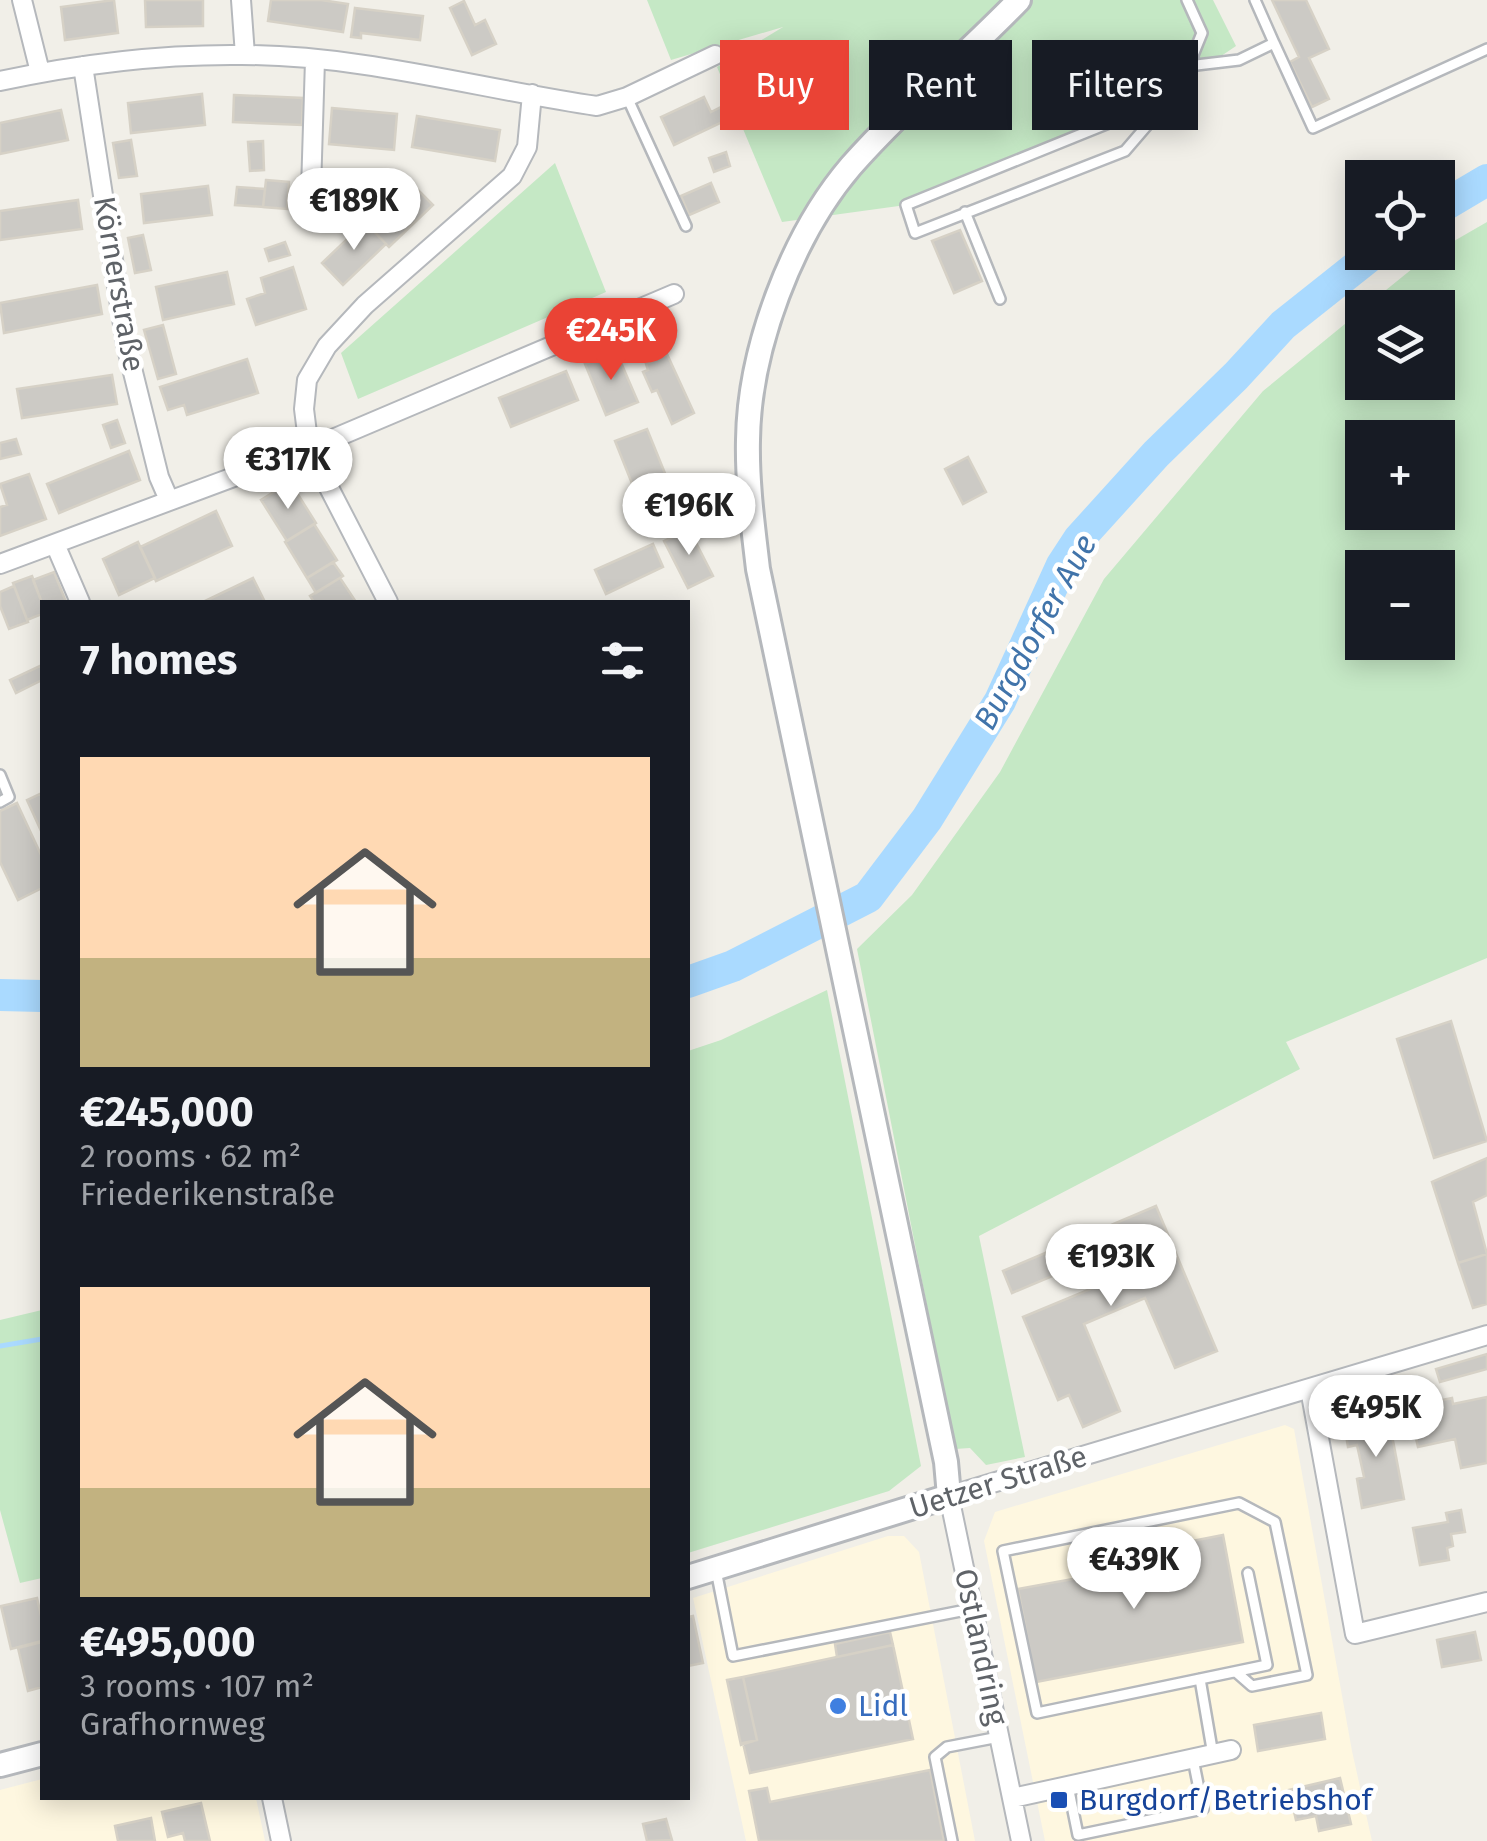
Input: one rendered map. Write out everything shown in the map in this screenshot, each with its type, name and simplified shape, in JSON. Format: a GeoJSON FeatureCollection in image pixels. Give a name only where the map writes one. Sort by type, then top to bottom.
{"type":"FeatureCollection","features":[{"type":"Feature","properties":{"kind":"street"},"geometry":{"type":"LineString","coordinates":[[22,0],[40,72]]}},
{"type":"Feature","properties":{"kind":"street"},"geometry":{"type":"LineString","coordinates":[[241,0],[245,54]]}},
{"type":"Feature","properties":{"kind":"street"},"geometry":{"type":"LineString","coordinates":[[949,1496],[946,1462],[758,569],[748,439],[756,373],[782,286],[806,232],[848,170],[886,128],[1019,0]]}},
{"type":"Feature","properties":{"kind":"street"},"geometry":{"type":"LineString","coordinates":[[0,81],[83,66],[245,54],[315,60],[597,106],[627,97],[716,56]]}},
{"type":"Feature","properties":{"kind":"street"},"geometry":{"type":"LineString","coordinates":[[311,190],[315,60]]}},
{"type":"Feature","properties":{"kind":"street","name":"Körnerstraße"},"geometry":{"type":"LineString","coordinates":[[83,66],[126,344],[159,477],[169,500]]}},
{"type":"Feature","properties":{"kind":"street"},"geometry":{"type":"LineString","coordinates":[[387,600],[309,449],[304,409],[306,380],[326,346],[365,306],[512,176],[527,147],[532,94]]}},
{"type":"Feature","properties":{"kind":"street"},"geometry":{"type":"LineString","coordinates":[[0,564],[309,449],[674,294]]}},
{"type":"Feature","properties":{"kind":"street"},"geometry":{"type":"LineString","coordinates":[[55,544],[79,600]]}},
{"type":"Feature","properties":{"kind":"street","name":"Uetzer Straße"},"geometry":{"type":"LineString","coordinates":[[690,1575],[1487,1334]]}},
{"type":"Feature","properties":{"kind":"street"},"geometry":{"type":"LineString","coordinates":[[1310,1389],[1355,1634],[1487,1602]]}},
{"type":"Feature","properties":{"kind":"street","name":"Ostlandring"},"geometry":{"type":"LineString","coordinates":[[949,1496],[1021,1841]]}},
{"type":"Feature","properties":{"kind":"street"},"geometry":{"type":"LineString","coordinates":[[1013,1798],[1222,1752]]}},
{"type":"Feature","properties":{"kind":"street"},"geometry":{"type":"LineString","coordinates":[[0,1765],[40,1755]]}},
{"type":"Feature","properties":{"kind":"street"},"geometry":{"type":"LineString","coordinates":[[272,1800],[281,1841]]}},
{"type":"Feature","properties":{"kind":"lane"},"geometry":{"type":"LineString","coordinates":[[1186,0],[1202,33],[1198,42]]}},
{"type":"Feature","properties":{"kind":"lane"},"geometry":{"type":"LineString","coordinates":[[1255,0],[1313,128],[1487,49]]}},
{"type":"Feature","properties":{"kind":"lane"},"geometry":{"type":"LineString","coordinates":[[1198,65],[1239,60],[1274,43]]}},
{"type":"Feature","properties":{"kind":"lane"},"geometry":{"type":"LineString","coordinates":[[627,97],[686,226]]}},
{"type":"Feature","properties":{"kind":"lane"},"geometry":{"type":"LineString","coordinates":[[1092,130],[906,205],[915,234],[1126,150],[1143,130]]}},
{"type":"Feature","properties":{"kind":"lane"},"geometry":{"type":"LineString","coordinates":[[966,212],[1000,299]]}},
{"type":"Feature","properties":{"kind":"lane"},"geometry":{"type":"LineString","coordinates":[[0,775],[9,798],[0,802]]}},
{"type":"Feature","properties":{"kind":"lane"},"geometry":{"type":"LineString","coordinates":[[1236,1672],[1252,1686],[1306,1674],[1275,1522],[1251,1509],[1239,1503],[1003,1551],[1037,1713],[1267,1665],[1248,1573]]}},
{"type":"Feature","properties":{"kind":"lane"},"geometry":{"type":"LineString","coordinates":[[716,1568],[733,1656],[973,1609]]}},
{"type":"Feature","properties":{"kind":"lane"},"geometry":{"type":"LineString","coordinates":[[1200,1679],[1222,1752]]}},
{"type":"Feature","properties":{"kind":"lane"},"geometry":{"type":"LineString","coordinates":[[952,1841],[936,1756],[947,1746],[999,1736]]}},
{"type":"Feature","properties":{"kind":"lane"},"geometry":{"type":"LineString","coordinates":[[1068,1786],[1078,1835],[1203,1809],[1193,1759]]}},
{"type":"Feature","properties":{"kind":"shaded area"},"geometry":{"type":"Polygon","coordinates":[[[1285,1425],[1294,1429],[1372,1841],[1045,1841],[984,1541],[995,1512],[1285,1425]]]}},
{"type":"Feature","properties":{"kind":"shaded area"},"geometry":{"type":"Polygon","coordinates":[[[888,1536],[904,1536],[919,1552],[975,1841],[746,1841],[693,1598],[888,1536]]]}},
{"type":"Feature","properties":{"kind":"shaded area"},"geometry":{"type":"Polygon","coordinates":[[[40,1780],[40,1800],[256,1800],[265,1841],[0,1841],[0,1790],[40,1780]]]}},
{"type":"Feature","properties":{"kind":"green space"},"geometry":{"type":"Polygon","coordinates":[[[647,0],[1213,0],[1236,46],[1198,72],[1198,40],[1032,40],[1032,130],[1092,130],[906,205],[782,222],[743,130],[849,130],[849,40],[762,40],[783,27],[739,40],[720,40],[720,46],[671,60],[647,0]]]}},
{"type":"Feature","properties":{"kind":"green space"},"geometry":{"type":"Polygon","coordinates":[[[555,163],[606,292],[358,399],[341,353],[555,163]]]}},
{"type":"Feature","properties":{"kind":"green space"},"geometry":{"type":"Polygon","coordinates":[[[1487,222],[1487,958],[1286,1042],[1300,1069],[979,1236],[1025,1457],[986,1465],[970,1448],[955,1449],[857,949],[912,895],[1000,772],[1104,579],[1263,391],[1345,324],[1345,400],[1455,400],[1455,290],[1386,290],[1411,270],[1455,270],[1455,240],[1487,222]]]}},
{"type":"Feature","properties":{"kind":"green space"},"geometry":{"type":"Polygon","coordinates":[[[827,990],[921,1466],[889,1491],[690,1552],[690,1050],[721,1040],[827,990]]]}},
{"type":"Feature","properties":{"kind":"green space"},"geometry":{"type":"Polygon","coordinates":[[[40,1310],[40,1578],[20,1583],[0,1510],[0,1320],[40,1310]]]}},
{"type":"Feature","properties":{"kind":"building"},"geometry":{"type":"Polygon","coordinates":[[[114,0],[118,33],[65,40],[61,7],[114,0]]]}},
{"type":"Feature","properties":{"kind":"building"},"geometry":{"type":"Polygon","coordinates":[[[145,0],[203,0],[203,26],[146,27],[145,0]]]}},
{"type":"Feature","properties":{"kind":"building"},"geometry":{"type":"Polygon","coordinates":[[[271,0],[348,4],[343,32],[268,21],[271,0]]]}},
{"type":"Feature","properties":{"kind":"building"},"geometry":{"type":"Polygon","coordinates":[[[1272,0],[1306,0],[1329,49],[1309,58],[1329,99],[1312,107],[1290,62],[1299,57],[1272,0]]]}},
{"type":"Feature","properties":{"kind":"building"},"geometry":{"type":"Polygon","coordinates":[[[464,1],[475,25],[485,20],[496,44],[472,55],[450,8],[464,1]]]}},
{"type":"Feature","properties":{"kind":"building"},"geometry":{"type":"Polygon","coordinates":[[[355,8],[423,16],[420,40],[361,33],[361,38],[351,37],[355,8]]]}},
{"type":"Feature","properties":{"kind":"building"},"geometry":{"type":"Polygon","coordinates":[[[202,94],[205,125],[131,133],[128,103],[202,94]]]}},
{"type":"Feature","properties":{"kind":"building"},"geometry":{"type":"Polygon","coordinates":[[[234,95],[303,98],[302,125],[233,122],[234,95]]]}},
{"type":"Feature","properties":{"kind":"building"},"geometry":{"type":"Polygon","coordinates":[[[704,97],[711,112],[720,108],[720,123],[674,145],[661,117],[704,97]]]}},
{"type":"Feature","properties":{"kind":"building"},"geometry":{"type":"Polygon","coordinates":[[[332,108],[397,114],[394,150],[329,144],[332,108]]]}},
{"type":"Feature","properties":{"kind":"building"},"geometry":{"type":"Polygon","coordinates":[[[61,110],[68,140],[0,154],[0,123],[61,110]]]}},
{"type":"Feature","properties":{"kind":"building"},"geometry":{"type":"Polygon","coordinates":[[[417,116],[500,130],[495,161],[412,147],[417,116]]]}},
{"type":"Feature","properties":{"kind":"building"},"geometry":{"type":"Polygon","coordinates":[[[131,140],[137,176],[119,178],[113,143],[131,140]]]}},
{"type":"Feature","properties":{"kind":"building"},"geometry":{"type":"Polygon","coordinates":[[[263,141],[264,170],[250,171],[248,142],[263,141]]]}},
{"type":"Feature","properties":{"kind":"building"},"geometry":{"type":"Polygon","coordinates":[[[726,152],[730,166],[714,172],[709,158],[726,152]]]}},
{"type":"Feature","properties":{"kind":"building"},"geometry":{"type":"Polygon","coordinates":[[[266,180],[289,182],[287,209],[263,207],[266,180]]]}},
{"type":"Feature","properties":{"kind":"building"},"geometry":{"type":"Polygon","coordinates":[[[711,183],[719,202],[689,215],[681,196],[711,183]]]}},
{"type":"Feature","properties":{"kind":"building"},"geometry":{"type":"Polygon","coordinates":[[[412,184],[433,205],[389,247],[368,225],[412,184]]]}},
{"type":"Feature","properties":{"kind":"building"},"geometry":{"type":"Polygon","coordinates":[[[208,186],[212,215],[144,223],[141,194],[208,186]]]}},
{"type":"Feature","properties":{"kind":"building"},"geometry":{"type":"Polygon","coordinates":[[[237,187],[265,189],[263,207],[235,205],[237,187]]]}},
{"type":"Feature","properties":{"kind":"building"},"geometry":{"type":"Polygon","coordinates":[[[78,200],[82,229],[0,240],[0,211],[78,200]]]}},
{"type":"Feature","properties":{"kind":"building"},"geometry":{"type":"Polygon","coordinates":[[[365,222],[386,244],[343,285],[322,263],[365,222]]]}},
{"type":"Feature","properties":{"kind":"building"},"geometry":{"type":"Polygon","coordinates":[[[960,230],[982,281],[954,293],[932,241],[960,230]]]}},
{"type":"Feature","properties":{"kind":"building"},"geometry":{"type":"Polygon","coordinates":[[[143,235],[151,270],[135,273],[128,238],[143,235]]]}},
{"type":"Feature","properties":{"kind":"building"},"geometry":{"type":"Polygon","coordinates":[[[285,242],[290,255],[269,261],[265,249],[285,242]]]}},
{"type":"Feature","properties":{"kind":"building"},"geometry":{"type":"Polygon","coordinates":[[[293,267],[306,309],[256,325],[247,299],[265,293],[261,278],[293,267]]]}},
{"type":"Feature","properties":{"kind":"building"},"geometry":{"type":"Polygon","coordinates":[[[227,272],[234,304],[163,320],[156,287],[227,272]]]}},
{"type":"Feature","properties":{"kind":"building"},"geometry":{"type":"Polygon","coordinates":[[[97,285],[102,314],[4,333],[0,303],[97,285]]]}},
{"type":"Feature","properties":{"kind":"building"},"geometry":{"type":"Polygon","coordinates":[[[163,325],[176,374],[158,379],[144,330],[163,325]]]}},
{"type":"Feature","properties":{"kind":"building"},"geometry":{"type":"Polygon","coordinates":[[[616,351],[638,402],[606,415],[585,364],[616,351]]]}},
{"type":"Feature","properties":{"kind":"building"},"geometry":{"type":"Polygon","coordinates":[[[667,354],[694,413],[672,424],[657,390],[652,392],[643,372],[648,370],[646,364],[667,354]]]}},
{"type":"Feature","properties":{"kind":"building"},"geometry":{"type":"Polygon","coordinates":[[[247,359],[258,393],[187,415],[184,405],[168,410],[160,387],[247,359]]]}},
{"type":"Feature","properties":{"kind":"building"},"geometry":{"type":"Polygon","coordinates":[[[566,371],[578,400],[511,427],[499,398],[566,371]]]}},
{"type":"Feature","properties":{"kind":"building"},"geometry":{"type":"Polygon","coordinates":[[[112,375],[117,404],[22,418],[17,389],[112,375]]]}},
{"type":"Feature","properties":{"kind":"building"},"geometry":{"type":"Polygon","coordinates":[[[117,420],[125,443],[111,448],[103,425],[117,420]]]}},
{"type":"Feature","properties":{"kind":"building"},"geometry":{"type":"Polygon","coordinates":[[[647,429],[673,493],[641,506],[615,441],[647,429]]]}},
{"type":"Feature","properties":{"kind":"building"},"geometry":{"type":"Polygon","coordinates":[[[16,439],[21,454],[0,459],[0,443],[16,439]]]}},
{"type":"Feature","properties":{"kind":"building"},"geometry":{"type":"Polygon","coordinates":[[[129,451],[140,480],[59,513],[47,484],[129,451]]]}},
{"type":"Feature","properties":{"kind":"building"},"geometry":{"type":"Polygon","coordinates":[[[968,457],[986,492],[963,504],[945,469],[968,457]]]}},
{"type":"Feature","properties":{"kind":"building"},"geometry":{"type":"Polygon","coordinates":[[[29,474],[46,519],[0,536],[0,507],[7,505],[0,484],[29,474]]]}},
{"type":"Feature","properties":{"kind":"building"},"geometry":{"type":"Polygon","coordinates":[[[290,482],[316,523],[287,541],[261,500],[290,482]]]}},
{"type":"Feature","properties":{"kind":"building"},"geometry":{"type":"Polygon","coordinates":[[[216,511],[232,546],[156,581],[140,547],[216,511]]]}},
{"type":"Feature","properties":{"kind":"building"},"geometry":{"type":"Polygon","coordinates":[[[314,524],[337,560],[307,578],[285,542],[314,524]]]}},
{"type":"Feature","properties":{"kind":"building"},"geometry":{"type":"Polygon","coordinates":[[[689,529],[713,576],[688,588],[664,541],[689,529]]]}},
{"type":"Feature","properties":{"kind":"building"},"geometry":{"type":"Polygon","coordinates":[[[138,542],[155,578],[119,595],[103,559],[138,542]]]}},
{"type":"Feature","properties":{"kind":"building"},"geometry":{"type":"Polygon","coordinates":[[[653,544],[663,567],[606,594],[595,570],[653,544]]]}},
{"type":"Feature","properties":{"kind":"building"},"geometry":{"type":"Polygon","coordinates":[[[333,562],[343,576],[316,593],[307,578],[333,562]]]}},
{"type":"Feature","properties":{"kind":"building"},"geometry":{"type":"Polygon","coordinates":[[[54,572],[65,600],[41,600],[33,580],[54,572]]]}},
{"type":"Feature","properties":{"kind":"building"},"geometry":{"type":"Polygon","coordinates":[[[32,576],[41,600],[40,615],[27,620],[13,583],[32,576]]]}},
{"type":"Feature","properties":{"kind":"building"},"geometry":{"type":"Polygon","coordinates":[[[253,578],[264,600],[207,600],[253,578]]]}},
{"type":"Feature","properties":{"kind":"building"},"geometry":{"type":"Polygon","coordinates":[[[340,578],[355,600],[313,600],[310,596],[340,578]]]}},
{"type":"Feature","properties":{"kind":"building"},"geometry":{"type":"Polygon","coordinates":[[[14,586],[28,622],[9,629],[0,606],[0,592],[14,586]]]}},
{"type":"Feature","properties":{"kind":"building"},"geometry":{"type":"Polygon","coordinates":[[[40,666],[40,681],[16,693],[10,680],[40,666]]]}},
{"type":"Feature","properties":{"kind":"building"},"geometry":{"type":"Polygon","coordinates":[[[40,794],[40,829],[27,800],[40,794]]]}},
{"type":"Feature","properties":{"kind":"building"},"geometry":{"type":"Polygon","coordinates":[[[17,803],[40,853],[40,889],[18,900],[0,862],[0,811],[17,803]]]}},
{"type":"Feature","properties":{"kind":"building"},"geometry":{"type":"Polygon","coordinates":[[[1451,1021],[1487,1141],[1434,1158],[1397,1039],[1451,1021]]]}},
{"type":"Feature","properties":{"kind":"building"},"geometry":{"type":"Polygon","coordinates":[[[1487,1158],[1487,1195],[1473,1202],[1487,1254],[1458,1263],[1432,1182],[1487,1158]]]}},
{"type":"Feature","properties":{"kind":"building"},"geometry":{"type":"Polygon","coordinates":[[[1156,1206],[1217,1351],[1175,1368],[1145,1298],[1084,1324],[1120,1411],[1083,1427],[1069,1395],[1058,1400],[1023,1317],[1136,1270],[1126,1245],[1012,1293],[1003,1271],[1156,1206]]]}},
{"type":"Feature","properties":{"kind":"building"},"geometry":{"type":"Polygon","coordinates":[[[1487,1254],[1487,1304],[1473,1308],[1458,1263],[1487,1254]]]}},
{"type":"Feature","properties":{"kind":"building"},"geometry":{"type":"Polygon","coordinates":[[[1487,1354],[1487,1369],[1440,1382],[1436,1369],[1487,1354]]]}},
{"type":"Feature","properties":{"kind":"building"},"geometry":{"type":"Polygon","coordinates":[[[1414,1378],[1420,1407],[1404,1411],[1398,1381],[1414,1378]]]}},
{"type":"Feature","properties":{"kind":"building"},"geometry":{"type":"Polygon","coordinates":[[[1487,1397],[1487,1463],[1461,1468],[1455,1439],[1418,1447],[1410,1412],[1423,1410],[1422,1404],[1452,1398],[1453,1404],[1487,1397]]]}},
{"type":"Feature","properties":{"kind":"building"},"geometry":{"type":"Polygon","coordinates":[[[1388,1414],[1404,1499],[1362,1508],[1357,1479],[1364,1477],[1357,1445],[1348,1447],[1344,1423],[1388,1414]]]}},
{"type":"Feature","properties":{"kind":"building"},"geometry":{"type":"Polygon","coordinates":[[[1461,1510],[1465,1532],[1451,1534],[1449,1560],[1420,1565],[1413,1528],[1448,1522],[1446,1513],[1461,1510]]]}},
{"type":"Feature","properties":{"kind":"building"},"geometry":{"type":"Polygon","coordinates":[[[1223,1535],[1243,1642],[1036,1682],[1018,1589],[1144,1566],[1141,1551],[1223,1535]]]}},
{"type":"Feature","properties":{"kind":"building"},"geometry":{"type":"Polygon","coordinates":[[[37,1598],[40,1642],[11,1649],[1,1606],[37,1598]]]}},
{"type":"Feature","properties":{"kind":"building"},"geometry":{"type":"Polygon","coordinates":[[[693,1616],[703,1663],[690,1666],[693,1616]]]}},
{"type":"Feature","properties":{"kind":"building"},"geometry":{"type":"Polygon","coordinates":[[[890,1632],[893,1645],[837,1657],[835,1644],[890,1632]]]}},
{"type":"Feature","properties":{"kind":"building"},"geometry":{"type":"Polygon","coordinates":[[[1475,1632],[1481,1660],[1442,1667],[1437,1640],[1475,1632]]]}},
{"type":"Feature","properties":{"kind":"building"},"geometry":{"type":"Polygon","coordinates":[[[40,1642],[40,1688],[28,1691],[18,1648],[40,1642]]]}},
{"type":"Feature","properties":{"kind":"building"},"geometry":{"type":"Polygon","coordinates":[[[893,1645],[913,1739],[750,1773],[743,1743],[757,1740],[743,1677],[893,1645]]]}},
{"type":"Feature","properties":{"kind":"building"},"geometry":{"type":"Polygon","coordinates":[[[743,1677],[757,1740],[741,1745],[727,1680],[743,1677]]]}},
{"type":"Feature","properties":{"kind":"building"},"geometry":{"type":"Polygon","coordinates":[[[1321,1713],[1325,1739],[1258,1751],[1254,1725],[1321,1713]]]}},
{"type":"Feature","properties":{"kind":"building"},"geometry":{"type":"Polygon","coordinates":[[[930,1770],[944,1841],[759,1841],[749,1791],[767,1788],[770,1802],[930,1770]]]}},
{"type":"Feature","properties":{"kind":"building"},"geometry":{"type":"Polygon","coordinates":[[[1340,1778],[1351,1824],[1319,1831],[1316,1816],[1296,1820],[1289,1790],[1340,1778]]]}},
{"type":"Feature","properties":{"kind":"building"},"geometry":{"type":"Polygon","coordinates":[[[201,1803],[210,1841],[185,1841],[183,1833],[168,1837],[162,1812],[201,1803]]]}},
{"type":"Feature","properties":{"kind":"building"},"geometry":{"type":"Polygon","coordinates":[[[151,1818],[155,1841],[118,1841],[115,1826],[151,1818]]]}},
{"type":"Feature","properties":{"kind":"building"},"geometry":{"type":"Polygon","coordinates":[[[666,1819],[672,1840],[647,1841],[643,1824],[666,1819]]]}},
{"type":"Feature","properties":{"kind":"waterway","name":"Burgdorfer Aue"},"geometry":{"type":"LineString","coordinates":[[1455,199],[1487,180]]}},
{"type":"Feature","properties":{"kind":"waterway","name":"Burgdorfer Aue"},"geometry":{"type":"LineString","coordinates":[[690,981],[733,966],[868,897],[927,819],[1000,701],[1062,565],[1079,539],[1283,325],[1352,270]]}},
{"type":"Feature","properties":{"kind":"waterway","name":"Burgdorfer Aue"},"geometry":{"type":"LineString","coordinates":[[0,995],[40,996]]}},
{"type":"Feature","properties":{"kind":"waterway"},"geometry":{"type":"LineString","coordinates":[[0,1346],[40,1339]]}},
{"type":"Feature","properties":{"kind":"place","name":"Lidl"},"geometry":{"type":"Point","coordinates":[838,1706]}},
{"type":"Feature","properties":{"kind":"place","name":"Burgdorf/Betriebshof"},"geometry":{"type":"Point","coordinates":[1059,1800]}}]}
